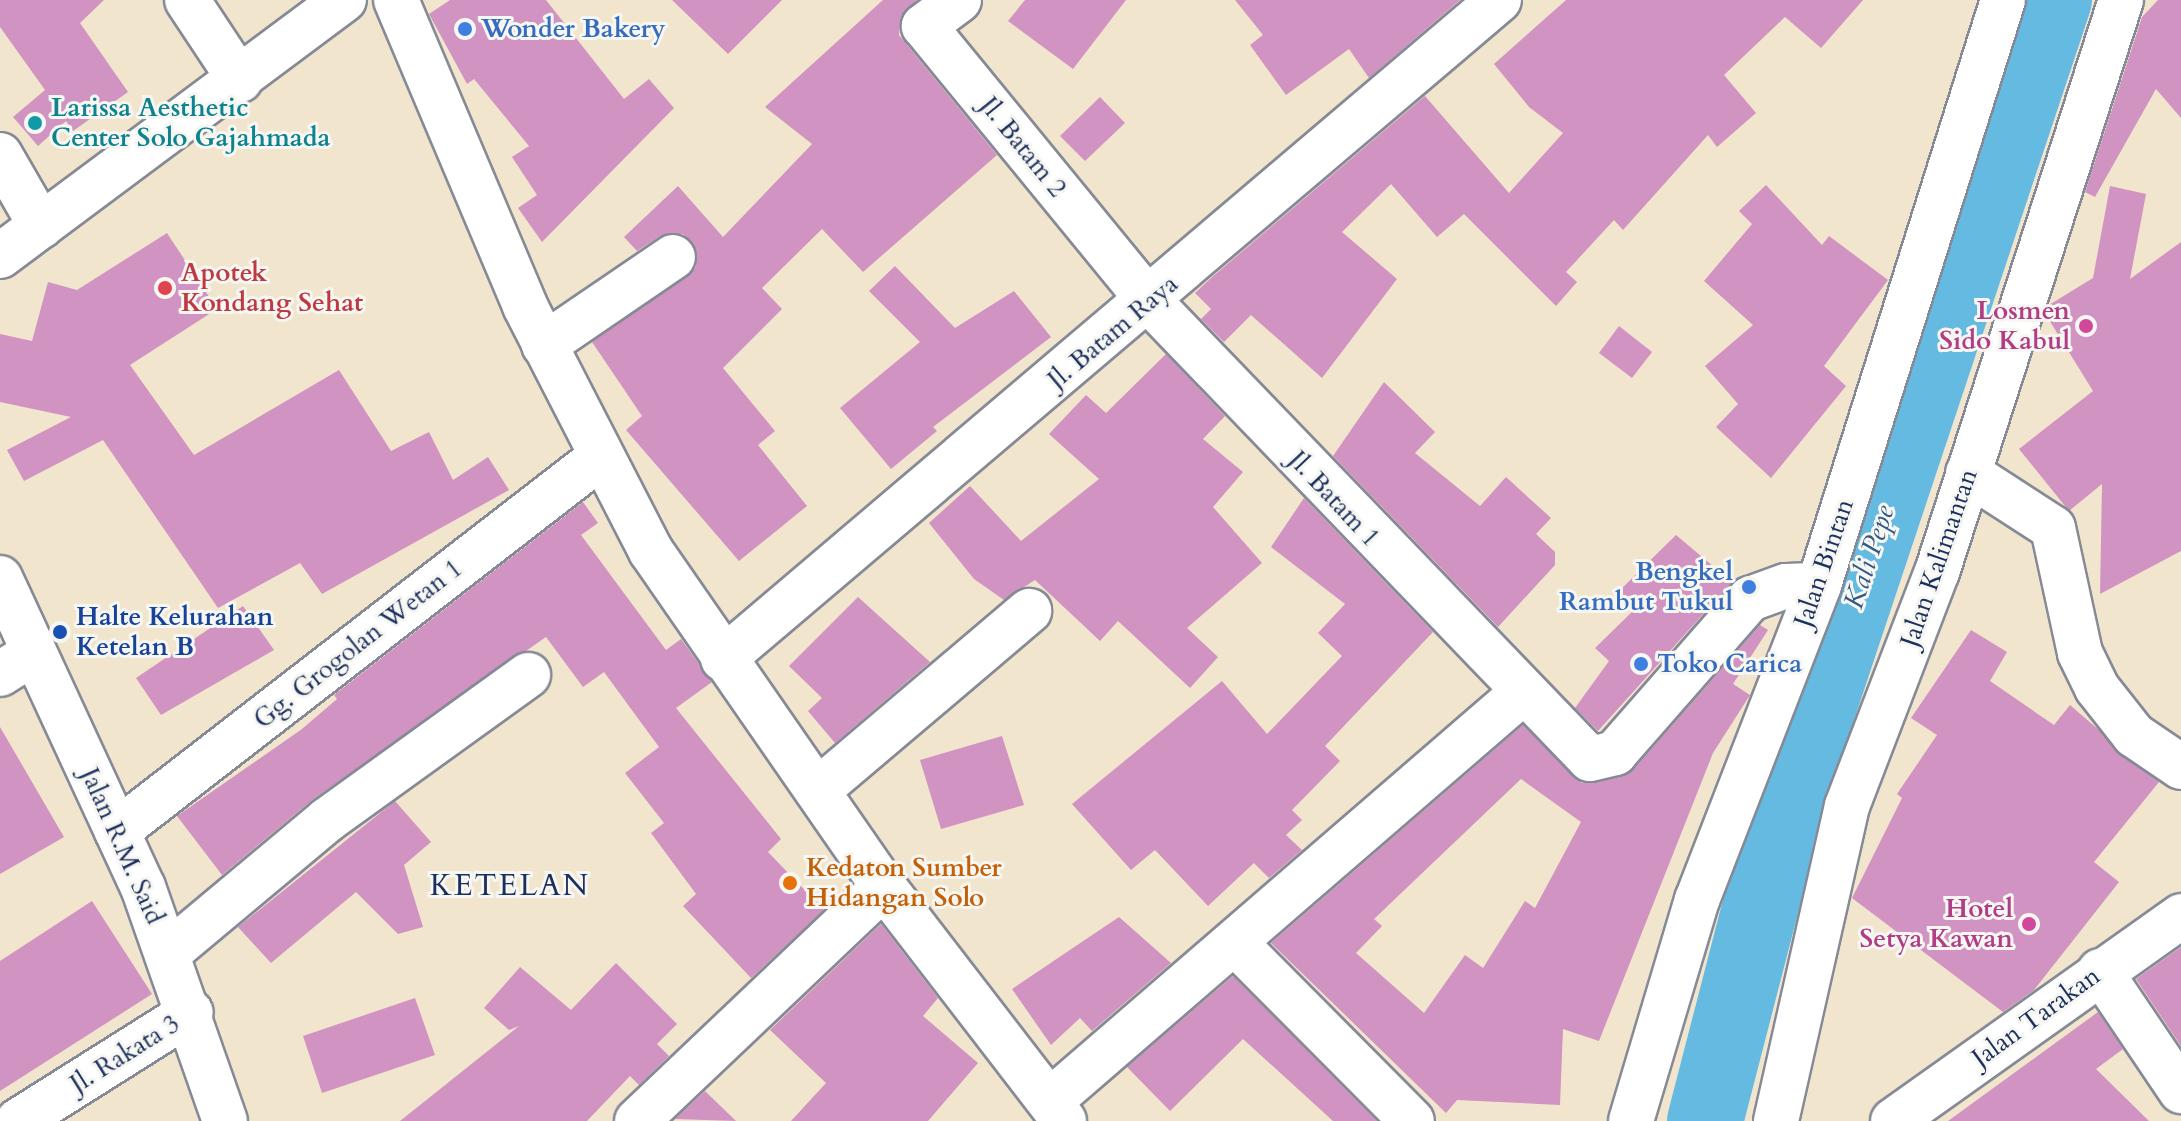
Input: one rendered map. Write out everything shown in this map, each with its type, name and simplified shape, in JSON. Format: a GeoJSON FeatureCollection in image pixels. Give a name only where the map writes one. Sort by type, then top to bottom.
{"type":"FeatureCollection","features":[{"type":"Feature","properties":{"kind":"street"},"geometry":{"type":"LineString","coordinates":[[187,0],[240,80]]}},
{"type":"Feature","properties":{"kind":"street"},"geometry":{"type":"LineString","coordinates":[[0,256],[344,0]]}},
{"type":"Feature","properties":{"kind":"street"},"geometry":{"type":"LineString","coordinates":[[396,0],[544,345],[599,458],[723,659],[884,887],[1057,1111],[1235,943],[1522,693]]}},
{"type":"Feature","properties":{"kind":"street","name":"Jl. Batam 2"},"geometry":{"type":"LineString","coordinates":[[959,0],[924,26],[1150,302]]}},
{"type":"Feature","properties":{"kind":"street","name":"Jl. Batam Raya"},"geometry":{"type":"LineString","coordinates":[[723,659],[1150,302],[1499,0]]}},
{"type":"Feature","properties":{"kind":"street","name":"Jalan Bintan"},"geometry":{"type":"LineString","coordinates":[[1631,1121],[1697,900],[1819,585],[2003,0]]}},
{"type":"Feature","properties":{"kind":"street","name":"Jalan Kalimantan"},"geometry":{"type":"LineString","coordinates":[[1776,1121],[1847,806],[1968,473],[2121,0]]}},
{"type":"Feature","properties":{"kind":"street"},"geometry":{"type":"LineString","coordinates":[[0,155],[41,226]]}},
{"type":"Feature","properties":{"kind":"street"},"geometry":{"type":"LineString","coordinates":[[544,345],[673,257]]}},
{"type":"Feature","properties":{"kind":"street","name":"Jl. Batam 1"},"geometry":{"type":"LineString","coordinates":[[1150,302],[1522,693],[1590,759],[1606,760],[1750,599],[1786,586],[1819,585]]}},
{"type":"Feature","properties":{"kind":"street","name":"Gg. Grogolan Wetan 1"},"geometry":{"type":"LineString","coordinates":[[117,831],[599,458]]}},
{"type":"Feature","properties":{"kind":"street"},"geometry":{"type":"LineString","coordinates":[[1968,473],[2053,528],[2080,653],[2097,688],[2134,735],[2181,767]]}},
{"type":"Feature","properties":{"kind":"street","name":"Jalan R.M. Said"},"geometry":{"type":"LineString","coordinates":[[0,578],[17,663],[117,831],[191,1012],[225,1121]]}},
{"type":"Feature","properties":{"kind":"street"},"geometry":{"type":"LineString","coordinates":[[818,790],[1029,611]]}},
{"type":"Feature","properties":{"kind":"street"},"geometry":{"type":"LineString","coordinates":[[168,953],[327,820],[528,675]]}},
{"type":"Feature","properties":{"kind":"street"},"geometry":{"type":"LineString","coordinates":[[637,1121],[884,887]]}},
{"type":"Feature","properties":{"kind":"street","name":"Jalan Tarakan"},"geometry":{"type":"LineString","coordinates":[[1893,1121],[2181,916]]}},
{"type":"Feature","properties":{"kind":"street"},"geometry":{"type":"LineString","coordinates":[[1235,943],[1412,1121]]}},
{"type":"Feature","properties":{"kind":"street"},"geometry":{"type":"LineString","coordinates":[[2100,971],[2181,1091]]}},
{"type":"Feature","properties":{"kind":"street","name":"Jl. Rakata 3"},"geometry":{"type":"LineString","coordinates":[[18,1121],[191,1012]]}},
{"type":"Feature","properties":{"kind":"building"},"geometry":{"type":"Polygon","coordinates":[[[0,0],[104,0],[80,23],[128,92],[73,131],[66,121],[38,146],[13,117],[45,90],[0,27],[0,0]]]}},
{"type":"Feature","properties":{"kind":"building"},"geometry":{"type":"Polygon","coordinates":[[[450,0],[546,0],[624,99],[649,79],[674,108],[542,242],[518,208],[537,195],[512,157],[529,146],[474,79],[467,84],[429,14],[450,0]]]}},
{"type":"Feature","properties":{"kind":"building"},"geometry":{"type":"Polygon","coordinates":[[[672,0],[782,0],[728,54],[672,0]]]}},
{"type":"Feature","properties":{"kind":"building"},"geometry":{"type":"Polygon","coordinates":[[[883,0],[917,0],[901,16],[899,35],[997,155],[863,272],[822,229],[762,288],[782,309],[723,368],[775,431],[758,445],[807,506],[739,561],[626,430],[642,416],[592,342],[696,267],[694,244],[683,234],[660,236],[637,251],[624,237],[678,186],[723,237],[812,144],[765,107],[883,0]]]}},
{"type":"Feature","properties":{"kind":"building"},"geometry":{"type":"Polygon","coordinates":[[[1025,0],[1126,0],[1073,69],[1008,21],[1025,0]]]}},
{"type":"Feature","properties":{"kind":"building"},"geometry":{"type":"Polygon","coordinates":[[[1235,0],[1460,0],[1369,78],[1349,49],[1286,95],[1250,45],[1263,35],[1235,0]]]}},
{"type":"Feature","properties":{"kind":"building"},"geometry":{"type":"Polygon","coordinates":[[[1566,0],[1863,0],[1821,48],[1785,17],[1724,75],[1756,113],[1717,147],[1708,135],[1623,230],[1614,220],[1566,272],[1577,282],[1556,306],[1464,214],[1437,237],[1391,184],[1342,232],[1397,279],[1322,378],[1251,315],[1224,342],[1201,319],[1211,309],[1195,293],[1425,96],[1509,193],[1563,133],[1529,107],[1494,64],[1566,0]]]}},
{"type":"Feature","properties":{"kind":"building"},"geometry":{"type":"Polygon","coordinates":[[[2158,0],[2181,0],[2181,118],[2156,89],[2095,197],[2085,192],[2142,17],[2158,0]]]}},
{"type":"Feature","properties":{"kind":"building"},"geometry":{"type":"Polygon","coordinates":[[[1100,97],[1125,123],[1085,161],[1060,136],[1100,97]]]}},
{"type":"Feature","properties":{"kind":"building"},"geometry":{"type":"Polygon","coordinates":[[[1766,185],[1822,245],[1829,236],[1888,280],[1824,366],[1846,386],[1771,478],[1716,427],[1738,404],[1705,366],[1753,325],[1704,281],[1752,224],[1739,211],[1766,185]]]}},
{"type":"Feature","properties":{"kind":"building"},"geometry":{"type":"Polygon","coordinates":[[[2110,186],[2146,194],[2130,279],[2181,242],[2181,551],[2100,594],[2102,484],[2069,511],[2019,449],[2093,391],[2046,315],[2049,305],[2093,278],[2110,186]]]}},
{"type":"Feature","properties":{"kind":"building"},"geometry":{"type":"Polygon","coordinates":[[[167,233],[217,309],[130,365],[194,455],[339,370],[391,451],[429,432],[453,480],[488,457],[509,490],[322,594],[300,563],[218,608],[103,440],[24,481],[7,450],[71,417],[0,402],[0,334],[32,341],[48,282],[77,290],[167,233]]]}},
{"type":"Feature","properties":{"kind":"building"},"geometry":{"type":"Polygon","coordinates":[[[895,266],[955,328],[1014,291],[1051,337],[933,427],[937,431],[891,469],[840,408],[920,342],[869,291],[895,266]]]}},
{"type":"Feature","properties":{"kind":"building"},"geometry":{"type":"Polygon","coordinates":[[[1619,326],[1652,352],[1632,378],[1599,353],[1619,326]]]}},
{"type":"Feature","properties":{"kind":"building"},"geometry":{"type":"Polygon","coordinates":[[[1166,354],[1225,416],[1203,439],[1243,472],[1213,507],[1262,563],[1187,628],[1218,657],[1190,688],[1118,621],[1100,641],[1035,580],[1004,600],[974,579],[929,523],[970,486],[1021,541],[1099,479],[1049,434],[1086,395],[1106,413],[1166,354]]]}},
{"type":"Feature","properties":{"kind":"building"},"geometry":{"type":"Polygon","coordinates":[[[1384,382],[1435,432],[1415,453],[1480,506],[1506,477],[1551,518],[1536,534],[1555,552],[1555,565],[1498,627],[1333,456],[1384,382]]]}},
{"type":"Feature","properties":{"kind":"building"},"geometry":{"type":"Polygon","coordinates":[[[1304,498],[1433,632],[1325,746],[1340,761],[1292,810],[1302,820],[1286,835],[1302,850],[1269,878],[1254,863],[1208,906],[1155,850],[1131,870],[1072,804],[1222,681],[1267,734],[1342,656],[1318,633],[1345,604],[1271,547],[1304,498]]]}},
{"type":"Feature","properties":{"kind":"building"},"geometry":{"type":"Polygon","coordinates":[[[583,502],[598,523],[581,535],[666,650],[681,639],[712,682],[676,708],[781,839],[768,852],[824,910],[751,978],[683,906],[696,894],[651,833],[664,823],[625,773],[659,747],[604,672],[583,687],[546,637],[312,800],[222,875],[177,816],[302,729],[337,699],[334,695],[583,502]]]}},
{"type":"Feature","properties":{"kind":"building"},"geometry":{"type":"Polygon","coordinates":[[[1676,535],[1732,582],[1598,731],[1575,708],[1609,661],[1595,648],[1636,608],[1616,594],[1676,535]]]}},
{"type":"Feature","properties":{"kind":"building"},"geometry":{"type":"Polygon","coordinates":[[[858,597],[930,662],[835,743],[808,711],[822,698],[789,666],[858,597]]]}},
{"type":"Feature","properties":{"kind":"building"},"geometry":{"type":"Polygon","coordinates":[[[243,606],[274,650],[161,715],[136,678],[243,606]]]}},
{"type":"Feature","properties":{"kind":"building"},"geometry":{"type":"Polygon","coordinates":[[[1760,625],[1768,630],[1733,684],[1750,695],[1713,753],[1599,1041],[1563,1029],[1560,1105],[1457,1100],[1446,1113],[1271,943],[1523,725],[1582,783],[1633,770],[1760,625]],[[1521,779],[1374,919],[1382,926],[1356,953],[1424,1013],[1465,955],[1483,968],[1525,901],[1535,908],[1581,822],[1521,779]]]}},
{"type":"Feature","properties":{"kind":"building"},"geometry":{"type":"Polygon","coordinates":[[[1971,630],[2007,652],[1990,681],[2054,725],[2070,705],[2159,782],[2094,862],[2119,882],[2034,990],[2003,1012],[1852,898],[1902,798],[1897,794],[1937,735],[1911,718],[1971,630]]]}},
{"type":"Feature","properties":{"kind":"building"},"geometry":{"type":"Polygon","coordinates":[[[0,727],[64,837],[0,874],[0,727]]]}},
{"type":"Feature","properties":{"kind":"building"},"geometry":{"type":"Polygon","coordinates":[[[1002,736],[1024,805],[941,829],[920,760],[1002,736]]]}},
{"type":"Feature","properties":{"kind":"building"},"geometry":{"type":"Polygon","coordinates":[[[395,801],[431,842],[404,865],[423,927],[398,934],[356,892],[271,963],[238,927],[395,801]]]}},
{"type":"Feature","properties":{"kind":"building"},"geometry":{"type":"Polygon","coordinates":[[[92,901],[152,994],[0,1091],[0,961],[92,901]]]}},
{"type":"Feature","properties":{"kind":"building"},"geometry":{"type":"Polygon","coordinates":[[[1119,917],[1171,963],[1092,1031],[1080,1018],[1051,1045],[1012,989],[1119,917]]]}},
{"type":"Feature","properties":{"kind":"building"},"geometry":{"type":"Polygon","coordinates":[[[881,924],[938,998],[923,1016],[978,1063],[928,1121],[791,1121],[826,1083],[770,1030],[881,924]]]}},
{"type":"Feature","properties":{"kind":"building"},"geometry":{"type":"Polygon","coordinates":[[[2181,947],[2181,1046],[2136,979],[2181,947]]]}},
{"type":"Feature","properties":{"kind":"building"},"geometry":{"type":"Polygon","coordinates":[[[616,963],[677,1024],[657,1044],[669,1056],[639,1085],[630,1076],[587,1121],[400,1121],[519,1026],[509,1030],[484,1008],[520,967],[571,1010],[616,963]]]}},
{"type":"Feature","properties":{"kind":"building"},"geometry":{"type":"Polygon","coordinates":[[[1233,976],[1377,1121],[1333,1121],[1243,1039],[1170,1111],[1127,1067],[1233,976]]]}},
{"type":"Feature","properties":{"kind":"building"},"geometry":{"type":"Polygon","coordinates":[[[415,998],[435,1055],[322,1093],[303,1036],[415,998]]]}},
{"type":"Feature","properties":{"kind":"building"},"geometry":{"type":"Polygon","coordinates":[[[2098,1012],[2123,1049],[2096,1069],[2149,1121],[1948,1121],[2098,1012]]]}},
{"type":"Feature","properties":{"kind":"building"},"geometry":{"type":"Polygon","coordinates":[[[705,1091],[736,1121],[675,1119],[705,1091]]]}},
{"type":"Feature","properties":{"kind":"waterway","name":"Kali Pepe"},"geometry":{"type":"LineString","coordinates":[[1705,1121],[1791,789],[2054,0]]}},
{"type":"Feature","properties":{"kind":"place","name":"Wonder Bakery"},"geometry":{"type":"Point","coordinates":[465,29]}},
{"type":"Feature","properties":{"kind":"place","name":"Larissa Aesthetic Center Solo Gajahmada"},"geometry":{"type":"Point","coordinates":[35,123]}},
{"type":"Feature","properties":{"kind":"place","name":"Apotek Kondang Sehat"},"geometry":{"type":"Point","coordinates":[165,288]}},
{"type":"Feature","properties":{"kind":"place","name":"Losmen Sido Kabul"},"geometry":{"type":"Point","coordinates":[2086,326]}},
{"type":"Feature","properties":{"kind":"place","name":"Bengkel Rambut Tukul"},"geometry":{"type":"Point","coordinates":[1749,587]}},
{"type":"Feature","properties":{"kind":"place","name":"Halte Kelurahan Ketelan B"},"geometry":{"type":"Point","coordinates":[60,632]}},
{"type":"Feature","properties":{"kind":"place","name":"Toko Carica"},"geometry":{"type":"Point","coordinates":[1641,664]}},
{"type":"Feature","properties":{"kind":"place","name":"Kedaton Sumber Hidangan Solo"},"geometry":{"type":"Point","coordinates":[790,883]}},
{"type":"Feature","properties":{"kind":"place","name":"Hotel Setya Kawan"},"geometry":{"type":"Point","coordinates":[2029,924]}},
{"type":"Feature","properties":{"kind":"district","name":"KETELAN"},"geometry":{"type":"Point","coordinates":[510,886]}}]}
